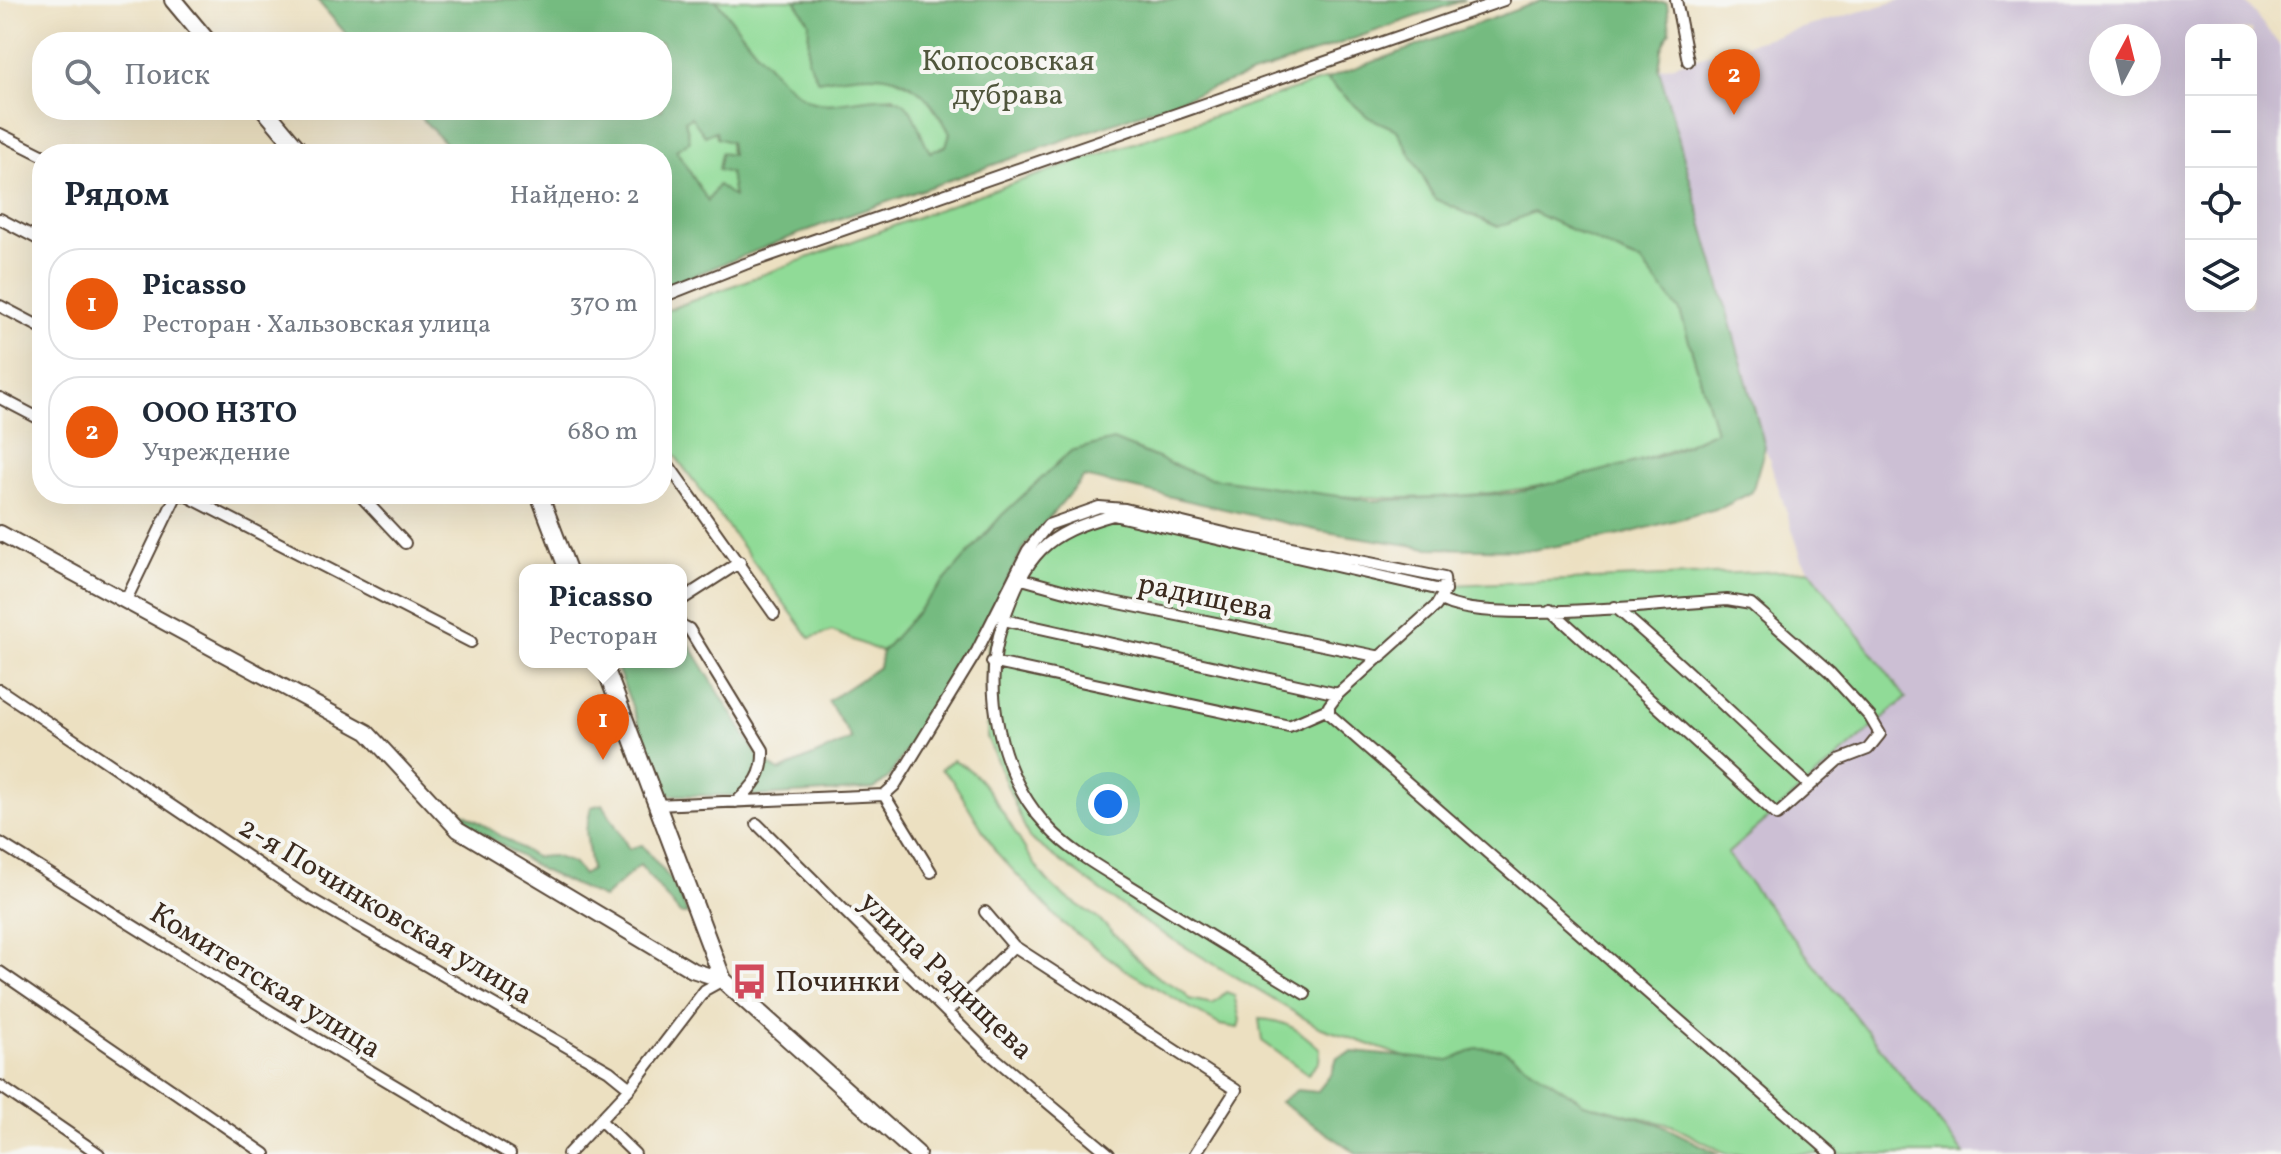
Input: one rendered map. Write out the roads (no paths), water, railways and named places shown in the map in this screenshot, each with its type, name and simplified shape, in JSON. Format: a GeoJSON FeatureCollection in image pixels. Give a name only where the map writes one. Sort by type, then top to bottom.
{"type":"FeatureCollection","features":[{"type":"Feature","properties":{"kind":"main road"},"geometry":{"type":"LineString","coordinates":[[173,0],[200,32]]}},
{"type":"Feature","properties":{"kind":"main road"},"geometry":{"type":"LineString","coordinates":[[273,120],[294,144]]}},
{"type":"Feature","properties":{"kind":"main road"},"geometry":{"type":"LineString","coordinates":[[543,504],[566,564]]}},
{"type":"Feature","properties":{"kind":"main road"},"geometry":{"type":"LineString","coordinates":[[605,668],[723,980],[917,1154]]}},
{"type":"Feature","properties":{"kind":"street"},"geometry":{"type":"LineString","coordinates":[[672,293],[745,264],[1504,0]]}},
{"type":"Feature","properties":{"kind":"street"},"geometry":{"type":"LineString","coordinates":[[1676,0],[1688,61]]}},
{"type":"Feature","properties":{"kind":"street"},"geometry":{"type":"LineString","coordinates":[[0,134],[32,150]]}},
{"type":"Feature","properties":{"kind":"street"},"geometry":{"type":"LineString","coordinates":[[0,219],[32,236]]}},
{"type":"Feature","properties":{"kind":"street"},"geometry":{"type":"LineString","coordinates":[[0,306],[32,323]]}},
{"type":"Feature","properties":{"kind":"street"},"geometry":{"type":"LineString","coordinates":[[0,398],[32,415]]}},
{"type":"Feature","properties":{"kind":"street"},"geometry":{"type":"LineString","coordinates":[[672,470],[774,614]]}},
{"type":"Feature","properties":{"kind":"street"},"geometry":{"type":"LineString","coordinates":[[126,600],[172,504]]}},
{"type":"Feature","properties":{"kind":"street"},"geometry":{"type":"LineString","coordinates":[[202,504],[471,642]]}},
{"type":"Feature","properties":{"kind":"street"},"geometry":{"type":"LineString","coordinates":[[368,504],[405,543]]}},
{"type":"Feature","properties":{"kind":"street"},"geometry":{"type":"LineString","coordinates":[[656,805],[884,795],[895,785],[977,651],[1028,550],[1048,525],[1099,507],[1125,509],[1237,536],[1444,578],[1442,595],[1381,657],[1338,694],[1328,709],[1289,726],[992,662]]}},
{"type":"Feature","properties":{"kind":"street"},"geometry":{"type":"LineString","coordinates":[[1305,994],[1100,867],[1047,826],[1014,775],[997,724],[991,689],[992,662],[1004,620],[1022,579],[1043,545],[1069,528],[1113,515],[1442,595],[1451,608],[1551,610],[1727,600],[1751,604],[1830,673],[1870,717],[1880,734],[1868,749],[1839,760],[1777,815],[1551,610]]}},
{"type":"Feature","properties":{"kind":"street"},"geometry":{"type":"LineString","coordinates":[[0,533],[367,732],[458,830],[692,970],[723,980]]}},
{"type":"Feature","properties":{"kind":"street"},"geometry":{"type":"LineString","coordinates":[[687,596],[740,562]]}},
{"type":"Feature","properties":{"kind":"street","name":"радищева"},"geometry":{"type":"LineString","coordinates":[[1022,579],[1094,598],[1381,657]]}},
{"type":"Feature","properties":{"kind":"street"},"geometry":{"type":"LineString","coordinates":[[1615,607],[1693,674],[1722,706],[1810,786]]}},
{"type":"Feature","properties":{"kind":"street"},"geometry":{"type":"LineString","coordinates":[[1004,620],[1338,694]]}},
{"type":"Feature","properties":{"kind":"street"},"geometry":{"type":"LineString","coordinates":[[687,628],[763,750],[764,767],[754,786],[736,802]]}},
{"type":"Feature","properties":{"kind":"street","name":"2-я Починковская улица"},"geometry":{"type":"LineString","coordinates":[[0,690],[304,895],[598,1064],[630,1088]]}},
{"type":"Feature","properties":{"kind":"street"},"geometry":{"type":"LineString","coordinates":[[1328,709],[1334,719],[1572,924],[1673,1019],[1832,1154]]}},
{"type":"Feature","properties":{"kind":"street"},"geometry":{"type":"LineString","coordinates":[[884,795],[931,872]]}},
{"type":"Feature","properties":{"kind":"street","name":"улица Радищева"},"geometry":{"type":"LineString","coordinates":[[757,824],[984,1049],[1109,1154]]}},
{"type":"Feature","properties":{"kind":"street","name":"Комитетская улица"},"geometry":{"type":"LineString","coordinates":[[0,843],[273,1013],[510,1154]]}},
{"type":"Feature","properties":{"kind":"street"},"geometry":{"type":"LineString","coordinates":[[985,912],[1014,946],[1236,1090],[1195,1154]]}},
{"type":"Feature","properties":{"kind":"street"},"geometry":{"type":"LineString","coordinates":[[947,1012],[1014,946]]}},
{"type":"Feature","properties":{"kind":"street"},"geometry":{"type":"LineString","coordinates":[[0,972],[265,1154]]}},
{"type":"Feature","properties":{"kind":"street"},"geometry":{"type":"LineString","coordinates":[[568,1154],[630,1088],[705,990],[723,980]]}},
{"type":"Feature","properties":{"kind":"street"},"geometry":{"type":"LineString","coordinates":[[0,1086],[99,1154]]}},
{"type":"Feature","properties":{"kind":"street"},"geometry":{"type":"LineString","coordinates":[[601,1121],[635,1154]]}},
{"type":"Feature","properties":{"kind":"place","name":"ООО НЗТО"},"geometry":{"type":"Point","coordinates":[1734,115]}},
{"type":"Feature","properties":{"kind":"place","name":"Picasso"},"geometry":{"type":"Point","coordinates":[603,760]}},
{"type":"Feature","properties":{"kind":"place","name":"Починки"},"geometry":{"type":"Point","coordinates":[749,981]}},
{"type":"Feature","properties":{"kind":"park label","name":"Копосовская дубрава"},"geometry":{"type":"Point","coordinates":[1008,77]}}]}
